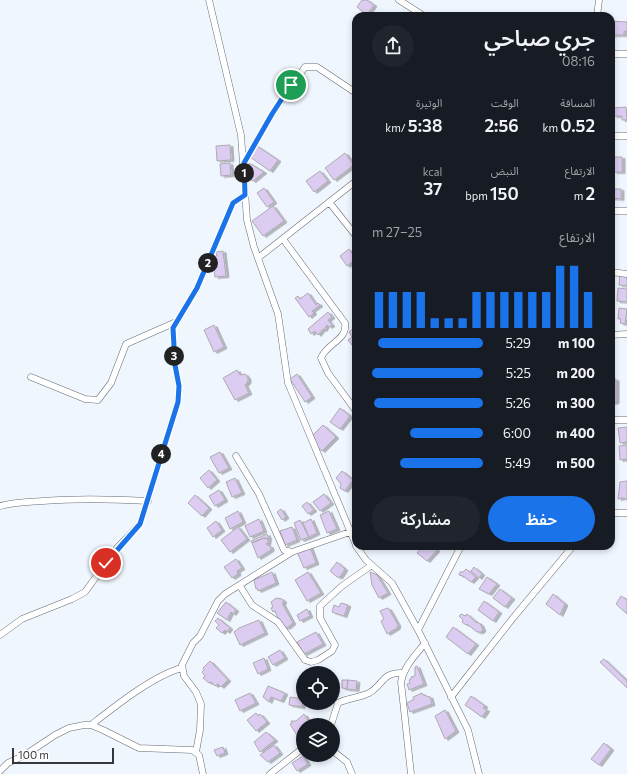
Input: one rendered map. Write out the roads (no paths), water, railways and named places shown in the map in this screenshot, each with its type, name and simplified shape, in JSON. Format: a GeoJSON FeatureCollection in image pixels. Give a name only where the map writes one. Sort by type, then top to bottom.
{"type":"FeatureCollection","features":[{"type":"Feature","properties":{"kind":"street"},"geometry":{"type":"LineString","coordinates":[[209,0],[241,134],[247,220],[258,258],[278,314],[288,383],[352,537]]}},
{"type":"Feature","properties":{"kind":"street"},"geometry":{"type":"LineString","coordinates":[[399,0],[418,12]]}},
{"type":"Feature","properties":{"kind":"street"},"geometry":{"type":"LineString","coordinates":[[598,12],[599,0]]}},
{"type":"Feature","properties":{"kind":"street"},"geometry":{"type":"LineString","coordinates":[[615,54],[627,54]]}},
{"type":"Feature","properties":{"kind":"street"},"geometry":{"type":"LineString","coordinates":[[244,163],[272,114],[305,67],[317,67],[352,90]]}},
{"type":"Feature","properties":{"kind":"street"},"geometry":{"type":"LineString","coordinates":[[615,136],[627,136]]}},
{"type":"Feature","properties":{"kind":"street"},"geometry":{"type":"LineString","coordinates":[[258,258],[352,184]]}},
{"type":"Feature","properties":{"kind":"street"},"geometry":{"type":"LineString","coordinates":[[0,635],[22,619],[85,592],[118,548],[140,524],[148,501],[159,459],[171,429],[178,402],[179,386],[172,337],[176,322],[197,288],[233,203],[245,195]]}},
{"type":"Feature","properties":{"kind":"street"},"geometry":{"type":"LineString","coordinates":[[329,202],[352,231]]}},
{"type":"Feature","properties":{"kind":"street"},"geometry":{"type":"LineString","coordinates":[[615,211],[627,211]]}},
{"type":"Feature","properties":{"kind":"street"},"geometry":{"type":"LineString","coordinates":[[283,239],[344,323],[345,327],[343,335],[324,352],[321,358],[328,373],[352,406]]}},
{"type":"Feature","properties":{"kind":"street"},"geometry":{"type":"LineString","coordinates":[[615,272],[627,274]]}},
{"type":"Feature","properties":{"kind":"street"},"geometry":{"type":"LineString","coordinates":[[31,377],[86,399],[98,400],[111,383],[126,344],[176,322]]}},
{"type":"Feature","properties":{"kind":"street"},"geometry":{"type":"LineString","coordinates":[[615,335],[627,334]]}},
{"type":"Feature","properties":{"kind":"street"},"geometry":{"type":"LineString","coordinates":[[615,420],[627,420]]}},
{"type":"Feature","properties":{"kind":"street"},"geometry":{"type":"LineString","coordinates":[[236,456],[259,494],[284,550],[292,552]]}},
{"type":"Feature","properties":{"kind":"street"},"geometry":{"type":"LineString","coordinates":[[0,506],[60,500],[102,498],[148,501]]}},
{"type":"Feature","properties":{"kind":"street"},"geometry":{"type":"LineString","coordinates":[[615,513],[627,513]]}},
{"type":"Feature","properties":{"kind":"street"},"geometry":{"type":"LineString","coordinates":[[196,752],[200,730],[201,704],[196,692],[184,676],[182,668],[183,661],[193,643],[200,636],[218,601],[292,552],[350,532]]}},
{"type":"Feature","properties":{"kind":"street"},"geometry":{"type":"LineString","coordinates":[[359,550],[366,560],[392,583],[425,643],[468,730],[479,774]]}},
{"type":"Feature","properties":{"kind":"street"},"geometry":{"type":"LineString","coordinates":[[418,630],[458,550]]}},
{"type":"Feature","properties":{"kind":"street"},"geometry":{"type":"LineString","coordinates":[[451,697],[570,550]]}},
{"type":"Feature","properties":{"kind":"street"},"geometry":{"type":"LineString","coordinates":[[240,586],[252,605],[278,622],[305,660],[314,661],[332,651],[335,645],[320,618],[320,606],[372,564]]}},
{"type":"Feature","properties":{"kind":"street"},"geometry":{"type":"LineString","coordinates":[[411,774],[401,692],[403,673],[425,643]]}},
{"type":"Feature","properties":{"kind":"street"},"geometry":{"type":"LineString","coordinates":[[0,771],[8,763],[25,755],[55,735],[69,728],[91,725],[113,708],[147,686],[172,671],[182,668]]}},
{"type":"Feature","properties":{"kind":"street"},"geometry":{"type":"LineString","coordinates":[[333,718],[338,703],[369,693],[388,674],[394,672],[403,673]]}},
{"type":"Feature","properties":{"kind":"street"},"geometry":{"type":"LineString","coordinates":[[91,725],[139,748],[187,749],[196,752],[199,755],[203,774]]}},
{"type":"Feature","properties":{"kind":"street"},"geometry":{"type":"LineString","coordinates":[[270,774],[296,754]]}},
{"type":"Feature","properties":{"kind":"street"},"geometry":{"type":"LineString","coordinates":[[340,757],[346,762],[352,774]]}}]}
